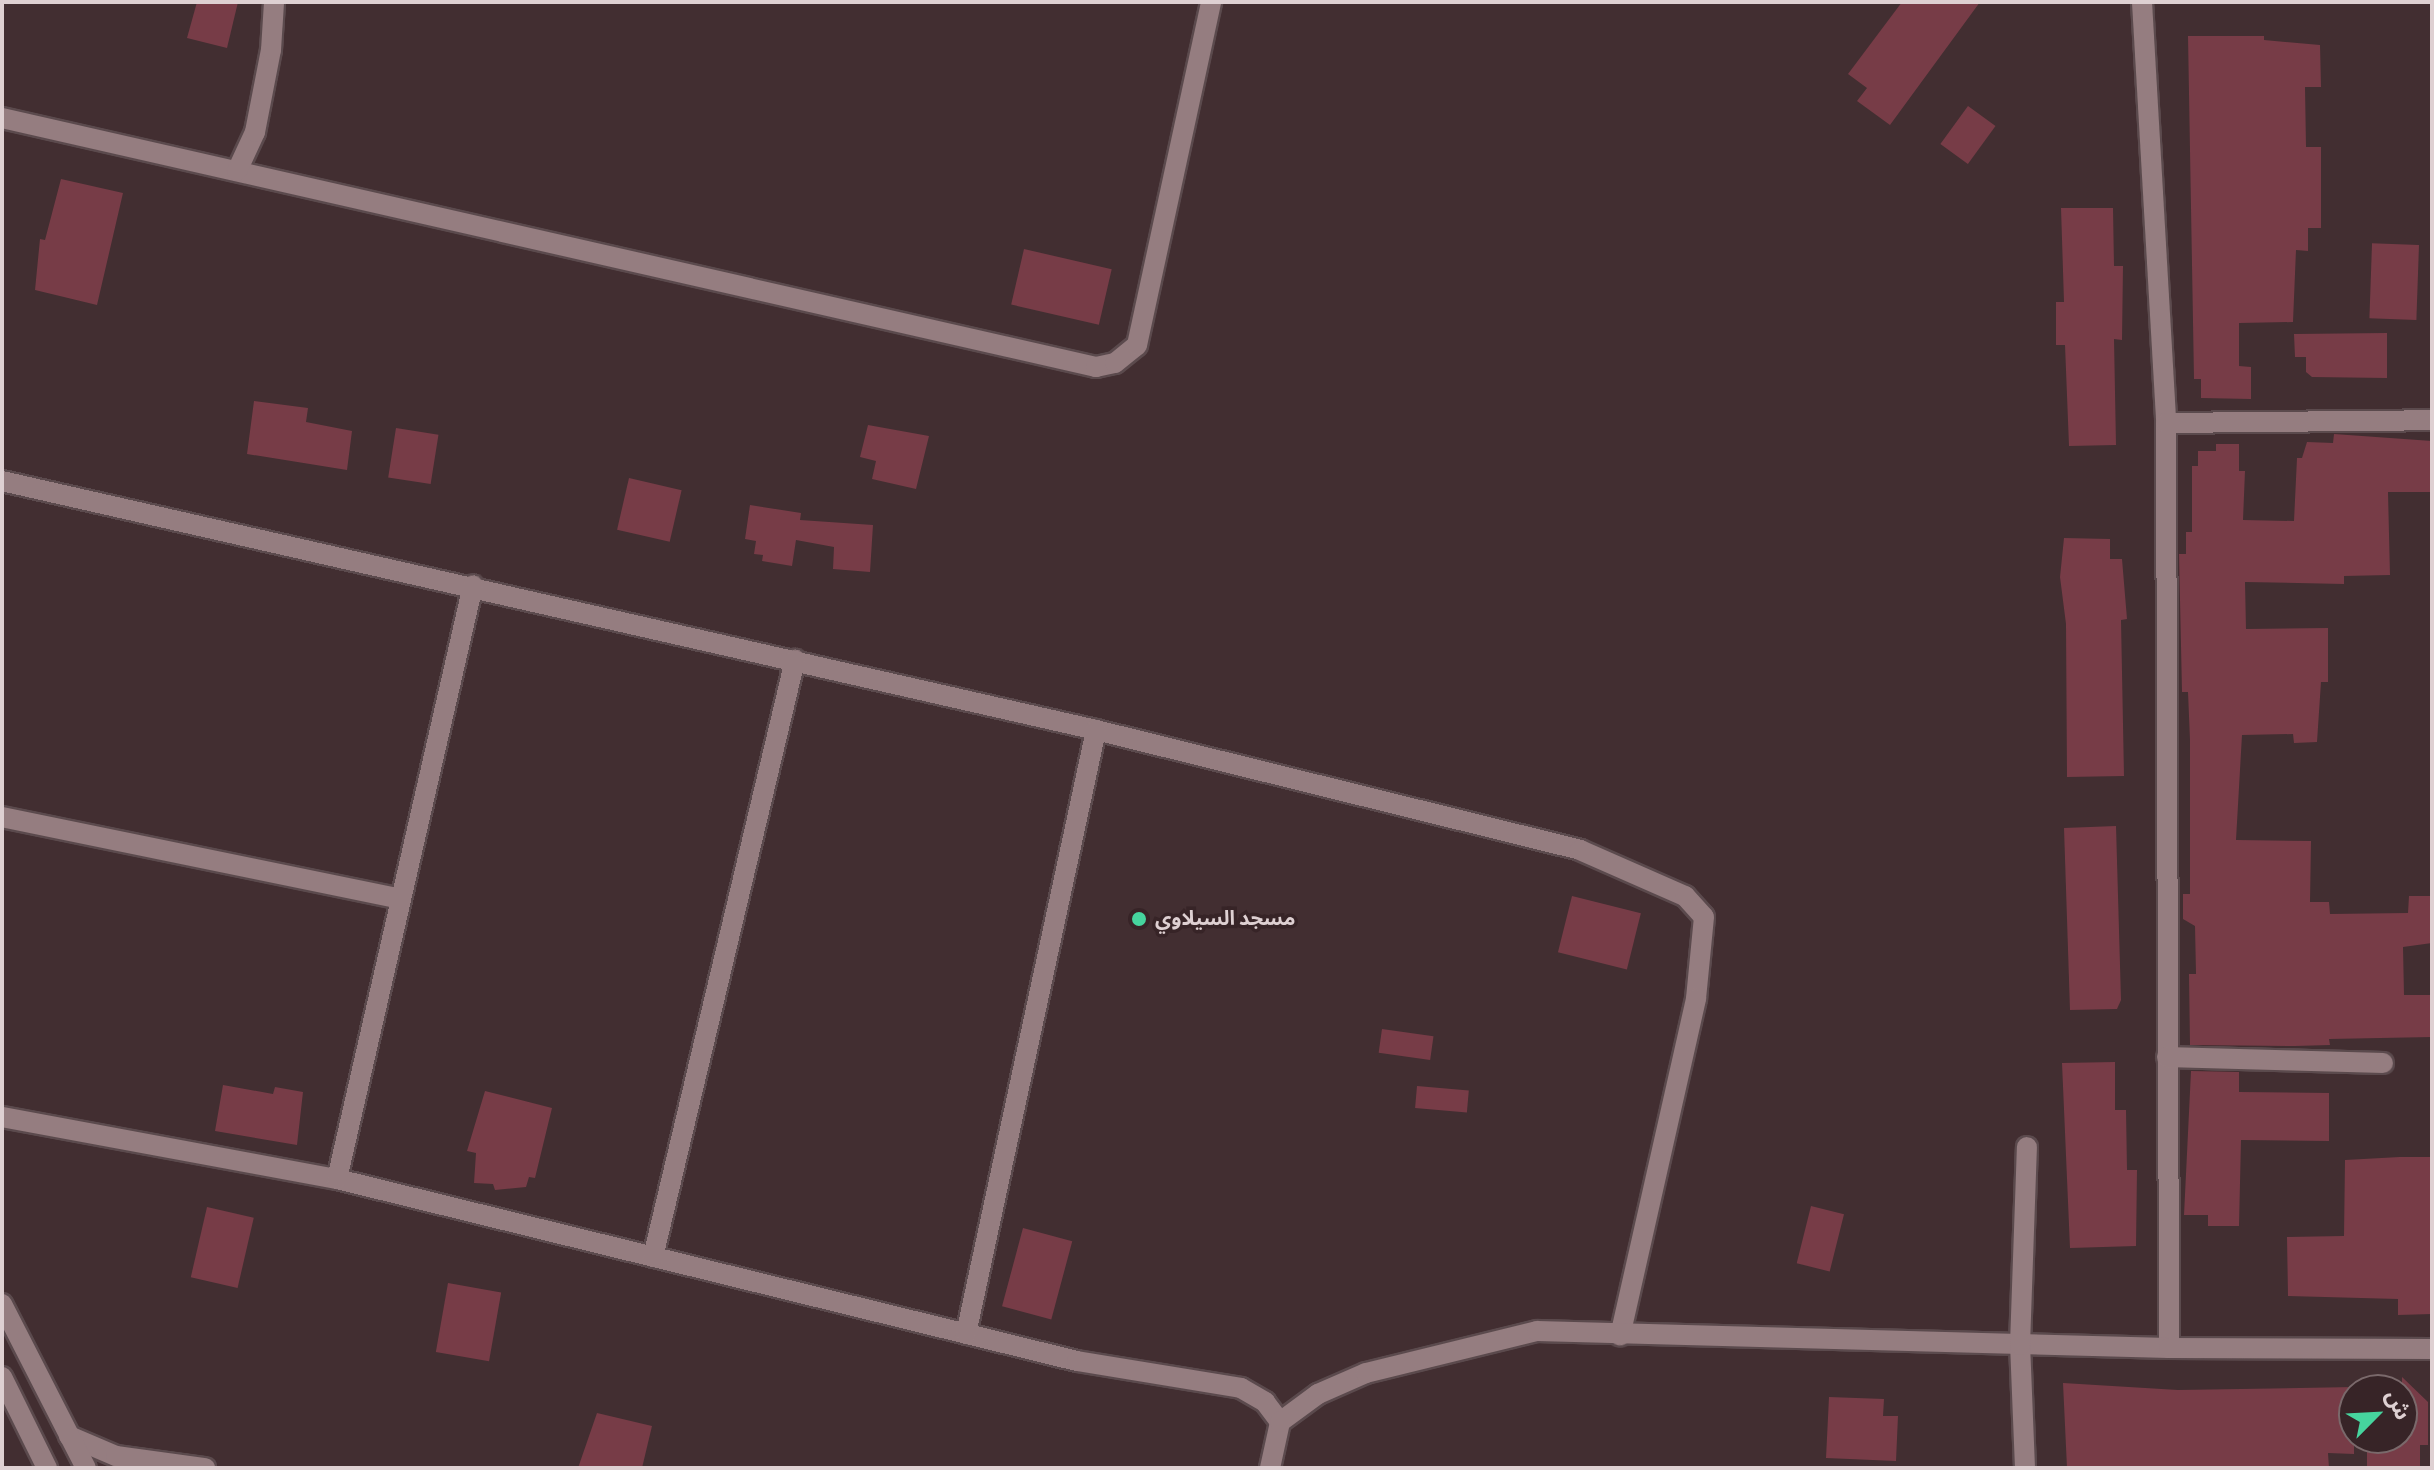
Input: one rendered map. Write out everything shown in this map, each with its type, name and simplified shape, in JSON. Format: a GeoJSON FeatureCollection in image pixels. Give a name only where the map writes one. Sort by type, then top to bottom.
{"type":"FeatureCollection","features":[{"type":"Feature","properties":{"kind":"street"},"geometry":{"type":"LineString","coordinates":[[237,171],[255,132],[271,50],[274,2]]}},
{"type":"Feature","properties":{"kind":"street"},"geometry":{"type":"LineString","coordinates":[[2,118],[1096,367],[1127,357],[1141,332],[1211,2]]}},
{"type":"Feature","properties":{"kind":"street"},"geometry":{"type":"LineString","coordinates":[[2142,2],[2166,423],[2169,1348]]}},
{"type":"Feature","properties":{"kind":"street"},"geometry":{"type":"LineString","coordinates":[[2166,423],[2432,420]]}},
{"type":"Feature","properties":{"kind":"street"},"geometry":{"type":"LineString","coordinates":[[2,481],[473,585],[1096,730],[1580,850],[1685,896],[1704,917],[1696,999],[1620,1336]]}},
{"type":"Feature","properties":{"kind":"street"},"geometry":{"type":"LineString","coordinates":[[337,1179],[473,585]]}},
{"type":"Feature","properties":{"kind":"street"},"geometry":{"type":"LineString","coordinates":[[653,1257],[795,660]]}},
{"type":"Feature","properties":{"kind":"street"},"geometry":{"type":"LineString","coordinates":[[966,1334],[1096,730]]}},
{"type":"Feature","properties":{"kind":"street"},"geometry":{"type":"LineString","coordinates":[[2,817],[401,899]]}},
{"type":"Feature","properties":{"kind":"street"},"geometry":{"type":"LineString","coordinates":[[2167,1057],[2383,1063]]}},
{"type":"Feature","properties":{"kind":"street"},"geometry":{"type":"LineString","coordinates":[[2,1117],[337,1179],[1077,1361],[1241,1388],[1265,1402],[1280,1422]]}},
{"type":"Feature","properties":{"kind":"street"},"geometry":{"type":"LineString","coordinates":[[2025,1468],[2020,1345],[2027,1147]]}},
{"type":"Feature","properties":{"kind":"street"},"geometry":{"type":"LineString","coordinates":[[2,1304],[86,1468]]}},
{"type":"Feature","properties":{"kind":"street"},"geometry":{"type":"LineString","coordinates":[[1270,1468],[1280,1422],[1318,1394],[1366,1373],[1537,1331],[1620,1336],[2169,1348],[2432,1349]]}},
{"type":"Feature","properties":{"kind":"street"},"geometry":{"type":"LineString","coordinates":[[2,1377],[47,1468]]}},
{"type":"Feature","properties":{"kind":"street"},"geometry":{"type":"LineString","coordinates":[[69,1436],[116,1456],[205,1468]]}},
{"type":"Feature","properties":{"kind":"building"},"geometry":{"type":"Polygon","coordinates":[[[197,2],[238,2],[227,48],[187,38],[197,2]]]}},
{"type":"Feature","properties":{"kind":"building"},"geometry":{"type":"Polygon","coordinates":[[[1902,2],[1980,2],[1890,125],[1857,101],[1867,88],[1848,74],[1902,2]]]}},
{"type":"Feature","properties":{"kind":"building"},"geometry":{"type":"Polygon","coordinates":[[[2188,36],[2264,36],[2264,40],[2320,45],[2321,87],[2305,87],[2306,147],[2321,147],[2321,228],[2308,228],[2308,251],[2296,250],[2293,322],[2239,323],[2239,366],[2251,367],[2251,399],[2201,398],[2201,379],[2194,379],[2188,36]]]}},
{"type":"Feature","properties":{"kind":"building"},"geometry":{"type":"Polygon","coordinates":[[[1968,106],[1996,126],[1968,164],[1940,144],[1968,106]]]}},
{"type":"Feature","properties":{"kind":"building"},"geometry":{"type":"Polygon","coordinates":[[[61,179],[123,193],[97,305],[35,290],[40,239],[45,240],[61,179]]]}},
{"type":"Feature","properties":{"kind":"building"},"geometry":{"type":"Polygon","coordinates":[[[2061,208],[2113,208],[2114,266],[2123,266],[2122,340],[2114,339],[2116,445],[2069,446],[2065,345],[2056,345],[2056,302],[2064,302],[2061,208]]]}},
{"type":"Feature","properties":{"kind":"building"},"geometry":{"type":"Polygon","coordinates":[[[2372,243],[2419,245],[2416,320],[2369,318],[2372,243]]]}},
{"type":"Feature","properties":{"kind":"building"},"geometry":{"type":"Polygon","coordinates":[[[1024,249],[1112,269],[1099,325],[1011,305],[1024,249]]]}},
{"type":"Feature","properties":{"kind":"building"},"geometry":{"type":"Polygon","coordinates":[[[2387,333],[2387,378],[2312,377],[2306,372],[2306,357],[2295,357],[2294,334],[2387,333]]]}},
{"type":"Feature","properties":{"kind":"building"},"geometry":{"type":"Polygon","coordinates":[[[254,401],[308,408],[306,422],[352,431],[347,470],[247,454],[254,401]]]}},
{"type":"Feature","properties":{"kind":"building"},"geometry":{"type":"Polygon","coordinates":[[[868,425],[929,436],[916,489],[872,479],[876,461],[860,457],[868,425]]]}},
{"type":"Feature","properties":{"kind":"building"},"geometry":{"type":"Polygon","coordinates":[[[396,428],[438,435],[431,484],[388,477],[396,428]]]}},
{"type":"Feature","properties":{"kind":"building"},"geometry":{"type":"Polygon","coordinates":[[[2334,434],[2432,441],[2432,492],[2388,492],[2390,575],[2344,576],[2344,584],[2245,582],[2246,629],[2328,628],[2328,682],[2321,682],[2317,742],[2294,743],[2293,734],[2242,735],[2236,840],[2311,841],[2310,902],[2329,902],[2330,914],[2408,913],[2409,896],[2432,896],[2432,943],[2403,947],[2404,995],[2432,995],[2432,1037],[2329,1039],[2330,1045],[2190,1045],[2189,974],[2196,974],[2195,926],[2183,919],[2183,894],[2190,894],[2190,740],[2188,692],[2182,692],[2179,554],[2186,554],[2186,532],[2192,532],[2192,466],[2198,466],[2198,451],[2216,451],[2216,444],[2239,444],[2239,471],[2245,471],[2243,520],[2294,521],[2297,458],[2302,458],[2307,442],[2333,443],[2334,434]]]}},
{"type":"Feature","properties":{"kind":"building"},"geometry":{"type":"Polygon","coordinates":[[[629,478],[682,490],[670,542],[617,530],[629,478]]]}},
{"type":"Feature","properties":{"kind":"building"},"geometry":{"type":"Polygon","coordinates":[[[750,505],[801,513],[800,520],[873,525],[870,572],[833,569],[834,547],[796,540],[792,566],[762,561],[763,555],[754,554],[756,541],[745,539],[750,505]]]}},
{"type":"Feature","properties":{"kind":"building"},"geometry":{"type":"Polygon","coordinates":[[[2064,538],[2110,539],[2110,559],[2122,559],[2127,619],[2121,620],[2124,776],[2067,777],[2066,624],[2060,577],[2064,538]]]}},
{"type":"Feature","properties":{"kind":"building"},"geometry":{"type":"Polygon","coordinates":[[[2116,826],[2121,1000],[2117,1009],[2070,1010],[2064,828],[2116,826]]]}},
{"type":"Feature","properties":{"kind":"building"},"geometry":{"type":"Polygon","coordinates":[[[1572,896],[1641,913],[1627,969],[1558,952],[1572,896]]]}},
{"type":"Feature","properties":{"kind":"building"},"geometry":{"type":"Polygon","coordinates":[[[1382,1029],[1433,1036],[1430,1060],[1379,1053],[1382,1029]]]}},
{"type":"Feature","properties":{"kind":"building"},"geometry":{"type":"Polygon","coordinates":[[[2115,1062],[2115,1110],[2126,1110],[2127,1170],[2137,1170],[2136,1246],[2070,1248],[2062,1063],[2115,1062]]]}},
{"type":"Feature","properties":{"kind":"building"},"geometry":{"type":"Polygon","coordinates":[[[2191,1071],[2239,1072],[2239,1092],[2329,1093],[2329,1141],[2241,1140],[2239,1226],[2208,1226],[2208,1215],[2184,1215],[2191,1071]]]}},
{"type":"Feature","properties":{"kind":"building"},"geometry":{"type":"Polygon","coordinates":[[[223,1085],[273,1094],[275,1087],[303,1092],[297,1145],[215,1131],[223,1085]]]}},
{"type":"Feature","properties":{"kind":"building"},"geometry":{"type":"Polygon","coordinates":[[[1417,1086],[1469,1091],[1467,1112],[1415,1108],[1417,1086]]]}},
{"type":"Feature","properties":{"kind":"building"},"geometry":{"type":"Polygon","coordinates":[[[485,1091],[552,1108],[535,1178],[529,1177],[526,1187],[495,1190],[493,1184],[474,1183],[476,1153],[467,1151],[485,1091]]]}},
{"type":"Feature","properties":{"kind":"building"},"geometry":{"type":"Polygon","coordinates":[[[2432,1157],[2432,1314],[2398,1315],[2398,1299],[2288,1296],[2287,1237],[2344,1236],[2345,1160],[2432,1157]]]}},
{"type":"Feature","properties":{"kind":"building"},"geometry":{"type":"Polygon","coordinates":[[[1811,1206],[1844,1214],[1830,1271],[1797,1263],[1811,1206]]]}},
{"type":"Feature","properties":{"kind":"building"},"geometry":{"type":"Polygon","coordinates":[[[207,1207],[254,1218],[238,1288],[191,1277],[207,1207]]]}},
{"type":"Feature","properties":{"kind":"building"},"geometry":{"type":"Polygon","coordinates":[[[1023,1228],[1072,1241],[1051,1319],[1002,1306],[1023,1228]]]}},
{"type":"Feature","properties":{"kind":"building"},"geometry":{"type":"Polygon","coordinates":[[[448,1283],[501,1292],[489,1361],[436,1352],[448,1283]]]}},
{"type":"Feature","properties":{"kind":"building"},"geometry":{"type":"Polygon","coordinates":[[[2063,1383],[2178,1390],[2338,1387],[2338,1453],[2328,1453],[2329,1468],[2067,1468],[2063,1383]]]}},
{"type":"Feature","properties":{"kind":"building"},"geometry":{"type":"Polygon","coordinates":[[[2418,1392],[2428,1402],[2428,1445],[2420,1445],[2420,1468],[2367,1468],[2367,1454],[2418,1454],[2418,1392]]]}},
{"type":"Feature","properties":{"kind":"building"},"geometry":{"type":"Polygon","coordinates":[[[1829,1397],[1884,1399],[1883,1416],[1898,1416],[1896,1461],[1826,1458],[1829,1397]]]}},
{"type":"Feature","properties":{"kind":"building"},"geometry":{"type":"Polygon","coordinates":[[[597,1413],[652,1426],[642,1468],[578,1468],[597,1413]]]}},
{"type":"Feature","properties":{"kind":"place","name":"مسجد السيلاوي"},"geometry":{"type":"Point","coordinates":[1139,919]}}]}
